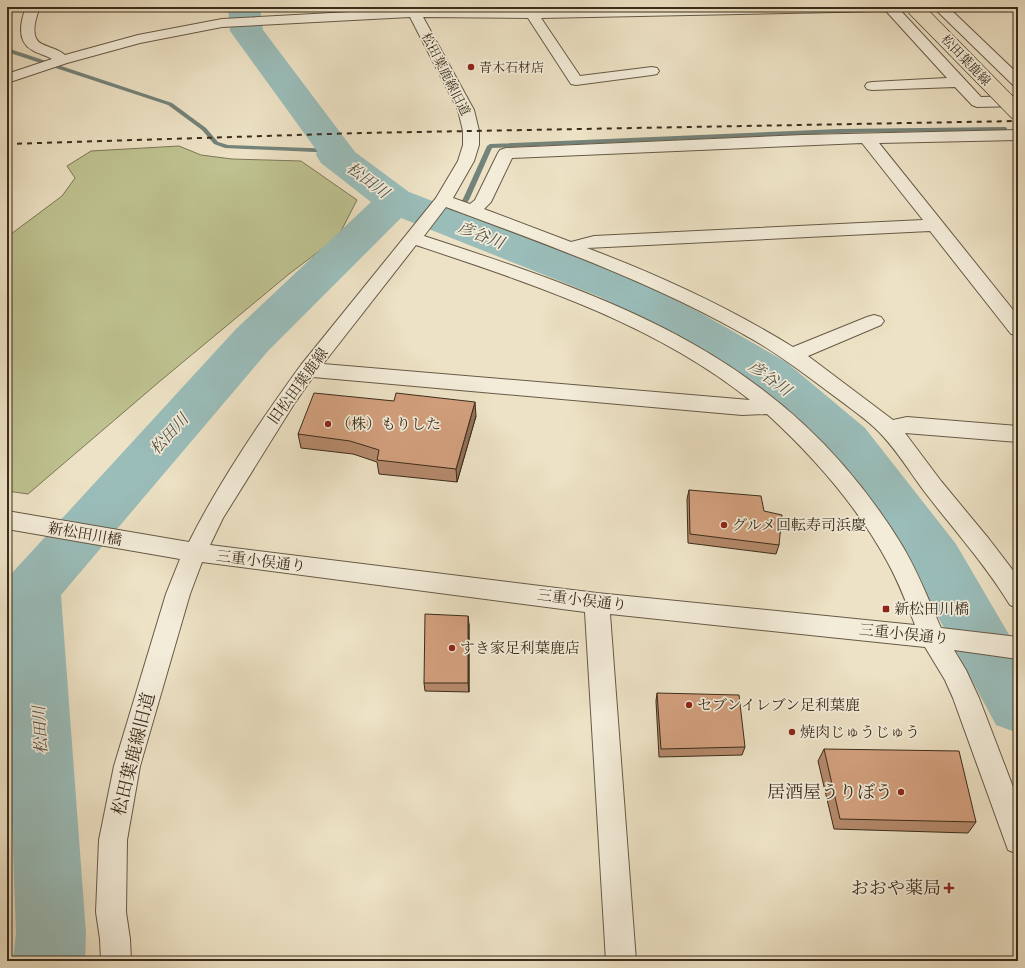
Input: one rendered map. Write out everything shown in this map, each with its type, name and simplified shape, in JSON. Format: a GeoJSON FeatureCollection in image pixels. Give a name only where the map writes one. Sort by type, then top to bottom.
{"type":"FeatureCollection","features":[{"type":"Feature","properties":{"kind":"main road","name":"松田葉鹿線"},"geometry":{"type":"LineString","coordinates":[[914,7],[1018,113]]}},
{"type":"Feature","properties":{"kind":"street"},"geometry":{"type":"LineString","coordinates":[[32,7],[28,18],[27,31],[31,42],[35,46],[59,56],[62,60]]}},
{"type":"Feature","properties":{"kind":"street"},"geometry":{"type":"LineString","coordinates":[[891,7],[977,102],[1018,101]]}},
{"type":"Feature","properties":{"kind":"street"},"geometry":{"type":"LineString","coordinates":[[7,79],[62,60],[214,20],[282,19],[413,10],[532,14],[897,7]]}},
{"type":"Feature","properties":{"kind":"street"},"geometry":{"type":"LineString","coordinates":[[940,7],[1018,82]]}},
{"type":"Feature","properties":{"kind":"street","name":"松田葉鹿線旧道"},"geometry":{"type":"LineString","coordinates":[[413,10],[466,110],[469,119],[471,145],[455,206]]}},
{"type":"Feature","properties":{"kind":"street"},"geometry":{"type":"LineString","coordinates":[[532,14],[576,82],[652,71]]}},
{"type":"Feature","properties":{"kind":"street"},"geometry":{"type":"LineString","coordinates":[[872,86],[959,82]]}},
{"type":"Feature","properties":{"kind":"street"},"geometry":{"type":"LineString","coordinates":[[455,206],[482,202],[506,153],[803,140],[1015,138]]}},
{"type":"Feature","properties":{"kind":"street"},"geometry":{"type":"LineString","coordinates":[[867,139],[1018,329]]}},
{"type":"Feature","properties":{"kind":"street"},"geometry":{"type":"LineString","coordinates":[[455,206],[646,278],[704,305],[793,355],[824,377],[888,429],[977,539],[1018,598]]}},
{"type":"Feature","properties":{"kind":"street","name":"旧松田葉鹿線"},"geometry":{"type":"LineString","coordinates":[[194,552],[222,501],[286,399],[415,235],[455,206]]}},
{"type":"Feature","properties":{"kind":"street"},"geometry":{"type":"LineString","coordinates":[[572,249],[579,244],[594,241],[936,225]]}},
{"type":"Feature","properties":{"kind":"street"},"geometry":{"type":"LineString","coordinates":[[415,235],[574,294],[632,319],[671,339],[721,369],[771,407],[816,448],[852,492],[892,549],[916,598],[944,638],[956,678],[993,769],[1018,840]]}},
{"type":"Feature","properties":{"kind":"street"},"geometry":{"type":"LineString","coordinates":[[793,355],[874,321]]}},
{"type":"Feature","properties":{"kind":"street"},"geometry":{"type":"LineString","coordinates":[[308,370],[742,408],[771,407]]}},
{"type":"Feature","properties":{"kind":"street"},"geometry":{"type":"LineString","coordinates":[[888,429],[907,425],[1018,434]]}},
{"type":"Feature","properties":{"kind":"street","name":"新松田川橋"},"geometry":{"type":"LineString","coordinates":[[15,521],[147,545]]}},
{"type":"Feature","properties":{"kind":"street","name":"三重小俣通り"},"geometry":{"type":"LineString","coordinates":[[147,545],[597,603],[944,638],[1018,648]]}},
{"type":"Feature","properties":{"kind":"street","name":"松田葉鹿線旧道"},"geometry":{"type":"LineString","coordinates":[[116,961],[111,912],[113,840],[124,781],[127,766],[178,594],[194,552]]}},
{"type":"Feature","properties":{"kind":"street"},"geometry":{"type":"LineString","coordinates":[[597,603],[621,961]]}},
{"type":"Feature","properties":{"kind":"green space"},"geometry":{"type":"Polygon","coordinates":[[[179,146],[201,155],[232,159],[301,161],[357,200],[338,237],[289,274],[159,382],[28,494],[7,491],[7,237],[62,196],[75,178],[67,166],[91,151],[179,146]]]}},
{"type":"Feature","properties":{"kind":"building"},"geometry":{"type":"Polygon","coordinates":[[[314,393],[394,401],[396,393],[475,402],[456,469],[377,460],[379,450],[350,441],[298,434],[314,393]]]}},
{"type":"Feature","properties":{"kind":"building"},"geometry":{"type":"Polygon","coordinates":[[[689,490],[761,496],[764,511],[782,515],[779,545],[690,534],[689,490]]]}},
{"type":"Feature","properties":{"kind":"building"},"geometry":{"type":"Polygon","coordinates":[[[425,614],[468,616],[468,683],[424,683],[425,614]]]}},
{"type":"Feature","properties":{"kind":"building"},"geometry":{"type":"Polygon","coordinates":[[[657,693],[739,695],[745,747],[661,749],[657,693]]]}},
{"type":"Feature","properties":{"kind":"building"},"geometry":{"type":"Polygon","coordinates":[[[824,749],[959,751],[976,822],[840,819],[824,749]]]}},
{"type":"Feature","properties":{"kind":"waterway","name":"松田川"},"geometry":{"type":"LineString","coordinates":[[244,7],[247,31],[336,151],[335,155],[395,201]]}},
{"type":"Feature","properties":{"kind":"waterway"},"geometry":{"type":"LineString","coordinates":[[7,50],[170,104],[204,129],[216,143],[227,147],[336,151]]}},
{"type":"Feature","properties":{"kind":"waterway"},"geometry":{"type":"LineString","coordinates":[[446,222],[466,200],[490,146],[839,131],[1005,129]]}},
{"type":"Feature","properties":{"kind":"waterway","name":"松田川"},"geometry":{"type":"LineString","coordinates":[[49,961],[51,933],[32,589],[252,340],[395,201]]}},
{"type":"Feature","properties":{"kind":"waterway","name":"彦谷川"},"geometry":{"type":"LineString","coordinates":[[395,201],[615,287],[683,323],[769,374],[847,441],[936,560],[1018,706]]}},
{"type":"Feature","properties":{"kind":"railway"},"geometry":{"type":"LineString","coordinates":[[7,144],[361,133],[1018,121]]}},
{"type":"Feature","properties":{"kind":"place","name":"青木石材店"},"geometry":{"type":"Point","coordinates":[471,67]}},
{"type":"Feature","properties":{"kind":"place","name":"（株）もりした"},"geometry":{"type":"Point","coordinates":[328,424]}},
{"type":"Feature","properties":{"kind":"place","name":"グルメ回転寿司浜慶"},"geometry":{"type":"Point","coordinates":[724,525]}},
{"type":"Feature","properties":{"kind":"place","name":"新松田川橋"},"geometry":{"type":"Point","coordinates":[886,609]}},
{"type":"Feature","properties":{"kind":"place","name":"すき家足利葉鹿店"},"geometry":{"type":"Point","coordinates":[452,648]}},
{"type":"Feature","properties":{"kind":"place","name":"セブンイレブン足利葉鹿"},"geometry":{"type":"Point","coordinates":[689,705]}},
{"type":"Feature","properties":{"kind":"place","name":"焼肉じゅうじゅう"},"geometry":{"type":"Point","coordinates":[792,732]}},
{"type":"Feature","properties":{"kind":"place","name":"居酒屋うりぼう"},"geometry":{"type":"Point","coordinates":[901,792]}},
{"type":"Feature","properties":{"kind":"place","name":"おおや薬局"},"geometry":{"type":"Point","coordinates":[949,888]}}]}
